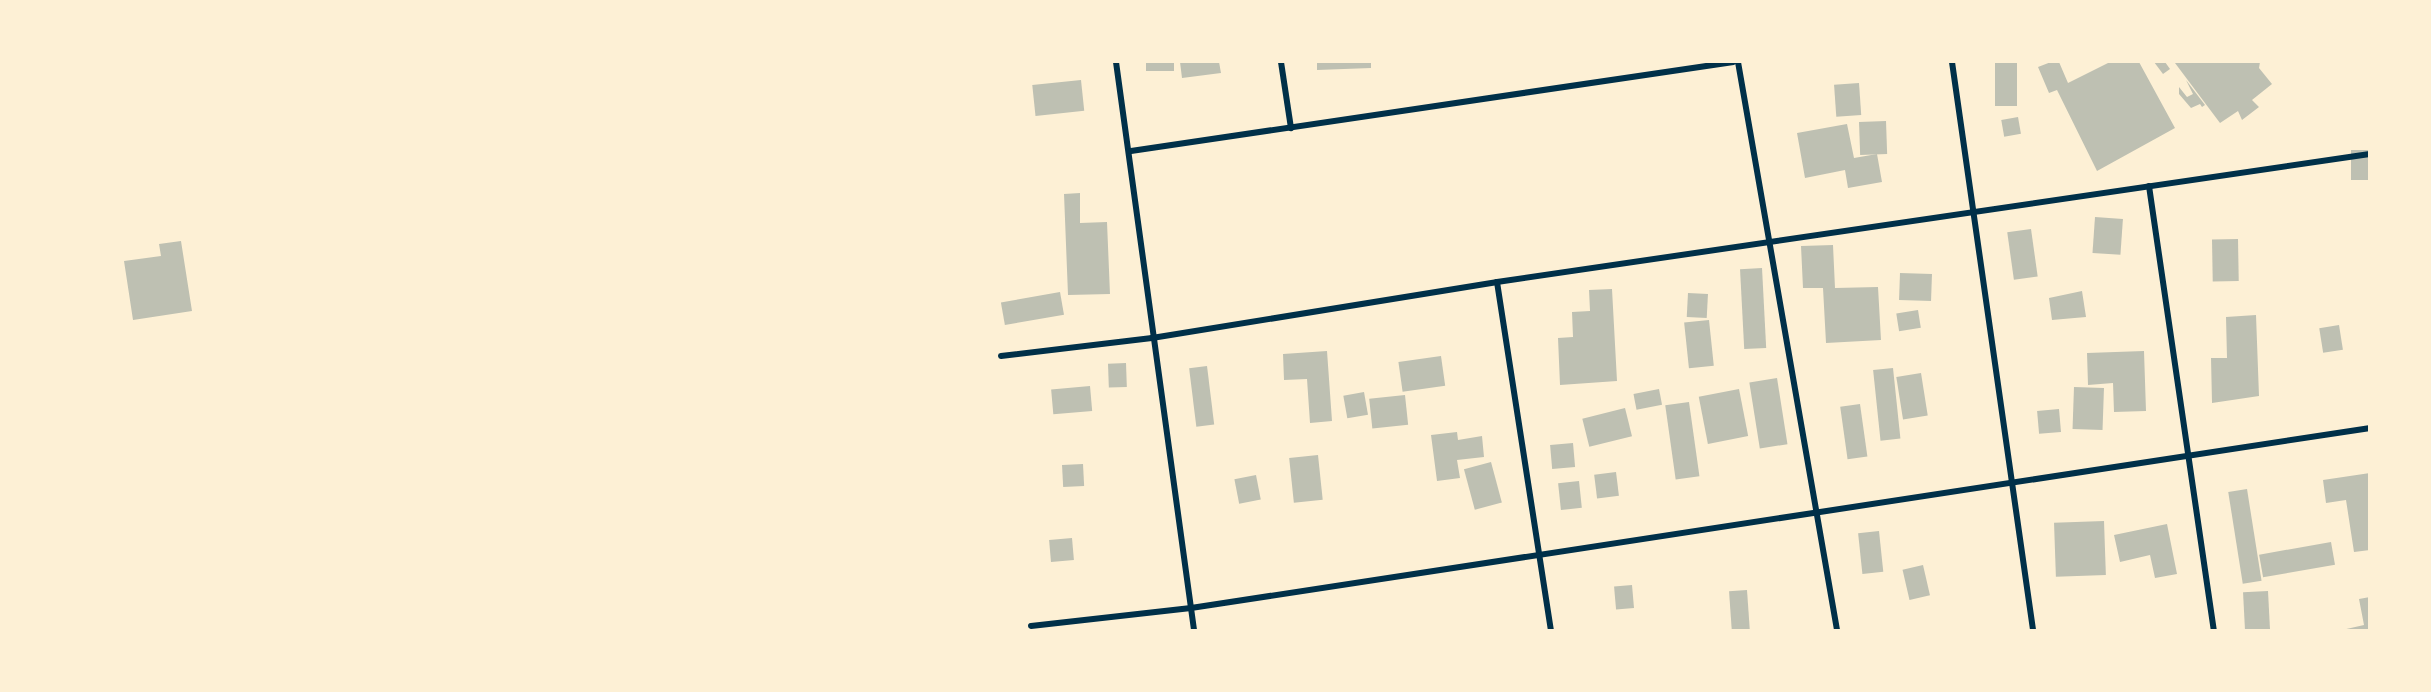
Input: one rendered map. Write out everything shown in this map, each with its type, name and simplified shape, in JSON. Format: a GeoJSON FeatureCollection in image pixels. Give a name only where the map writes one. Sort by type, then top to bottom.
{"type":"FeatureCollection","features":[{"type":"Feature","properties":{"kind":"street"},"geometry":{"type":"LineString","coordinates":[[1116,62],[1131,151],[1152,338],[1194,630]]}},
{"type":"Feature","properties":{"kind":"street"},"geometry":{"type":"LineString","coordinates":[[1281,62],[1291,128]]}},
{"type":"Feature","properties":{"kind":"street"},"geometry":{"type":"LineString","coordinates":[[1131,151],[1736,62],[1837,630]]}},
{"type":"Feature","properties":{"kind":"street"},"geometry":{"type":"LineString","coordinates":[[1952,62],[2033,630]]}},
{"type":"Feature","properties":{"kind":"street"},"geometry":{"type":"LineString","coordinates":[[1001,357],[1152,338],[1497,282],[2370,154]]}},
{"type":"Feature","properties":{"kind":"street"},"geometry":{"type":"LineString","coordinates":[[2149,186],[2214,630]]}},
{"type":"Feature","properties":{"kind":"street"},"geometry":{"type":"LineString","coordinates":[[1497,282],[1551,630]]}},
{"type":"Feature","properties":{"kind":"street"},"geometry":{"type":"LineString","coordinates":[[1031,626],[1191,608],[2370,428]]}},
{"type":"Feature","properties":{"kind":"building"},"geometry":{"type":"Polygon","coordinates":[[[1146,62],[1174,62],[1174,71],[1146,71],[1146,62]]]}},
{"type":"Feature","properties":{"kind":"building"},"geometry":{"type":"Polygon","coordinates":[[[1180,62],[1219,62],[1221,73],[1182,78],[1180,62]]]}},
{"type":"Feature","properties":{"kind":"building"},"geometry":{"type":"Polygon","coordinates":[[[1317,62],[1371,62],[1371,68],[1317,70],[1317,62]]]}},
{"type":"Feature","properties":{"kind":"building"},"geometry":{"type":"Polygon","coordinates":[[[1995,62],[2017,62],[2017,106],[1995,106],[1995,62]]]}},
{"type":"Feature","properties":{"kind":"building"},"geometry":{"type":"Polygon","coordinates":[[[2051,62],[2059,62],[2068,83],[2110,62],[2139,62],[2175,128],[2097,171],[2057,90],[2049,93],[2038,67],[2051,62]]]}},
{"type":"Feature","properties":{"kind":"building"},"geometry":{"type":"Polygon","coordinates":[[[2154,62],[2165,62],[2170,69],[2163,74],[2154,62]]]}},
{"type":"Feature","properties":{"kind":"building"},"geometry":{"type":"Polygon","coordinates":[[[2260,62],[2259,68],[2272,84],[2252,100],[2259,107],[2242,120],[2238,111],[2220,123],[2175,63],[2260,62]]]}},
{"type":"Feature","properties":{"kind":"building"},"geometry":{"type":"Polygon","coordinates":[[[1081,80],[1084,111],[1036,116],[1032,85],[1081,80]]]}},
{"type":"Feature","properties":{"kind":"building"},"geometry":{"type":"Polygon","coordinates":[[[2186,80],[2205,105],[2202,107],[2200,104],[2191,108],[2179,94],[2179,87],[2187,97],[2193,94],[2186,80]]]}},
{"type":"Feature","properties":{"kind":"building"},"geometry":{"type":"Polygon","coordinates":[[[1859,83],[1861,115],[1836,117],[1834,85],[1859,83]]]}},
{"type":"Feature","properties":{"kind":"building"},"geometry":{"type":"Polygon","coordinates":[[[2018,117],[2021,134],[2004,137],[2001,120],[2018,117]]]}},
{"type":"Feature","properties":{"kind":"building"},"geometry":{"type":"Polygon","coordinates":[[[1886,121],[1887,154],[1860,155],[1859,122],[1886,121]]]}},
{"type":"Feature","properties":{"kind":"building"},"geometry":{"type":"Polygon","coordinates":[[[1847,124],[1854,158],[1877,154],[1882,182],[1848,188],[1845,170],[1805,178],[1797,133],[1847,124]]]}},
{"type":"Feature","properties":{"kind":"building"},"geometry":{"type":"Polygon","coordinates":[[[2351,150],[2370,150],[2370,180],[2351,180],[2351,150]]]}},
{"type":"Feature","properties":{"kind":"building"},"geometry":{"type":"Polygon","coordinates":[[[1080,193],[1080,223],[1107,222],[1110,294],[1068,295],[1064,194],[1080,193]]]}},
{"type":"Feature","properties":{"kind":"building"},"geometry":{"type":"Polygon","coordinates":[[[2095,217],[2123,219],[2120,255],[2092,253],[2095,217]]]}},
{"type":"Feature","properties":{"kind":"building"},"geometry":{"type":"Polygon","coordinates":[[[2031,229],[2038,277],[2014,280],[2007,232],[2031,229]]]}},
{"type":"Feature","properties":{"kind":"building"},"geometry":{"type":"Polygon","coordinates":[[[2212,239],[2238,239],[2239,281],[2213,281],[2212,239]]]}},
{"type":"Feature","properties":{"kind":"building"},"geometry":{"type":"Polygon","coordinates":[[[181,241],[192,311],[133,320],[124,261],[161,256],[159,244],[181,241]]]}},
{"type":"Feature","properties":{"kind":"building"},"geometry":{"type":"Polygon","coordinates":[[[1833,245],[1835,288],[1878,287],[1881,340],[1826,343],[1823,288],[1803,288],[1801,246],[1833,245]]]}},
{"type":"Feature","properties":{"kind":"building"},"geometry":{"type":"Polygon","coordinates":[[[1762,268],[1766,348],[1744,349],[1740,269],[1762,268]]]}},
{"type":"Feature","properties":{"kind":"building"},"geometry":{"type":"Polygon","coordinates":[[[1900,273],[1932,274],[1931,301],[1899,300],[1900,273]]]}},
{"type":"Feature","properties":{"kind":"building"},"geometry":{"type":"Polygon","coordinates":[[[1612,289],[1617,381],[1560,385],[1558,338],[1573,337],[1572,312],[1590,311],[1589,290],[1612,289]]]}},
{"type":"Feature","properties":{"kind":"building"},"geometry":{"type":"Polygon","coordinates":[[[2082,291],[2086,317],[2052,320],[2049,298],[2082,291]]]}},
{"type":"Feature","properties":{"kind":"building"},"geometry":{"type":"Polygon","coordinates":[[[1060,292],[1064,315],[1005,325],[1001,302],[1060,292]]]}},
{"type":"Feature","properties":{"kind":"building"},"geometry":{"type":"Polygon","coordinates":[[[1688,293],[1708,294],[1707,318],[1687,317],[1688,293]]]}},
{"type":"Feature","properties":{"kind":"building"},"geometry":{"type":"Polygon","coordinates":[[[1918,310],[1921,328],[1899,331],[1896,313],[1918,310]]]}},
{"type":"Feature","properties":{"kind":"building"},"geometry":{"type":"Polygon","coordinates":[[[2256,315],[2259,396],[2212,403],[2211,358],[2227,358],[2226,317],[2256,315]]]}},
{"type":"Feature","properties":{"kind":"building"},"geometry":{"type":"Polygon","coordinates":[[[1709,320],[1714,366],[1689,368],[1684,323],[1709,320]]]}},
{"type":"Feature","properties":{"kind":"building"},"geometry":{"type":"Polygon","coordinates":[[[2339,325],[2343,350],[2323,353],[2319,328],[2339,325]]]}},
{"type":"Feature","properties":{"kind":"building"},"geometry":{"type":"Polygon","coordinates":[[[1327,351],[1332,421],[1310,423],[1307,379],[1284,380],[1283,354],[1327,351]]]}},
{"type":"Feature","properties":{"kind":"building"},"geometry":{"type":"Polygon","coordinates":[[[2144,351],[2146,411],[2114,412],[2113,383],[2088,385],[2087,353],[2144,351]]]}},
{"type":"Feature","properties":{"kind":"building"},"geometry":{"type":"Polygon","coordinates":[[[1441,356],[1445,386],[1403,392],[1398,362],[1441,356]]]}},
{"type":"Feature","properties":{"kind":"building"},"geometry":{"type":"Polygon","coordinates":[[[1126,363],[1127,387],[1109,388],[1108,364],[1126,363]]]}},
{"type":"Feature","properties":{"kind":"building"},"geometry":{"type":"Polygon","coordinates":[[[1207,366],[1214,425],[1196,427],[1189,368],[1207,366]]]}},
{"type":"Feature","properties":{"kind":"building"},"geometry":{"type":"Polygon","coordinates":[[[1893,368],[1900,439],[1881,441],[1873,370],[1893,368]]]}},
{"type":"Feature","properties":{"kind":"building"},"geometry":{"type":"Polygon","coordinates":[[[1921,373],[1928,415],[1903,419],[1896,377],[1921,373]]]}},
{"type":"Feature","properties":{"kind":"building"},"geometry":{"type":"Polygon","coordinates":[[[1777,378],[1787,444],[1760,449],[1749,382],[1777,378]]]}},
{"type":"Feature","properties":{"kind":"building"},"geometry":{"type":"Polygon","coordinates":[[[1090,386],[1092,411],[1053,414],[1051,389],[1090,386]]]}},
{"type":"Feature","properties":{"kind":"building"},"geometry":{"type":"Polygon","coordinates":[[[2074,387],[2104,388],[2103,430],[2073,429],[2074,387]]]}},
{"type":"Feature","properties":{"kind":"building"},"geometry":{"type":"Polygon","coordinates":[[[1659,389],[1662,405],[1637,410],[1633,394],[1659,389]]]}},
{"type":"Feature","properties":{"kind":"building"},"geometry":{"type":"Polygon","coordinates":[[[1739,389],[1748,436],[1708,444],[1699,397],[1739,389]]]}},
{"type":"Feature","properties":{"kind":"building"},"geometry":{"type":"Polygon","coordinates":[[[1364,392],[1368,415],[1347,418],[1343,396],[1364,392]]]}},
{"type":"Feature","properties":{"kind":"building"},"geometry":{"type":"Polygon","coordinates":[[[1405,395],[1408,425],[1372,429],[1369,399],[1405,395]]]}},
{"type":"Feature","properties":{"kind":"building"},"geometry":{"type":"Polygon","coordinates":[[[1689,402],[1699,476],[1676,480],[1665,405],[1689,402]]]}},
{"type":"Feature","properties":{"kind":"building"},"geometry":{"type":"Polygon","coordinates":[[[1860,404],[1867,456],[1848,459],[1840,407],[1860,404]]]}},
{"type":"Feature","properties":{"kind":"building"},"geometry":{"type":"Polygon","coordinates":[[[1625,408],[1632,436],[1589,447],[1582,419],[1625,408]]]}},
{"type":"Feature","properties":{"kind":"building"},"geometry":{"type":"Polygon","coordinates":[[[2059,409],[2061,432],[2039,434],[2037,411],[2059,409]]]}},
{"type":"Feature","properties":{"kind":"building"},"geometry":{"type":"Polygon","coordinates":[[[1457,432],[1458,440],[1482,436],[1484,457],[1457,460],[1460,478],[1437,481],[1431,435],[1457,432]]]}},
{"type":"Feature","properties":{"kind":"building"},"geometry":{"type":"Polygon","coordinates":[[[1573,443],[1575,467],[1552,469],[1550,445],[1573,443]]]}},
{"type":"Feature","properties":{"kind":"building"},"geometry":{"type":"Polygon","coordinates":[[[1318,455],[1323,500],[1294,503],[1289,458],[1318,455]]]}},
{"type":"Feature","properties":{"kind":"building"},"geometry":{"type":"Polygon","coordinates":[[[1491,462],[1502,503],[1475,510],[1464,469],[1491,462]]]}},
{"type":"Feature","properties":{"kind":"building"},"geometry":{"type":"Polygon","coordinates":[[[1083,464],[1084,486],[1063,487],[1062,465],[1083,464]]]}},
{"type":"Feature","properties":{"kind":"building"},"geometry":{"type":"Polygon","coordinates":[[[1616,472],[1619,496],[1597,499],[1594,475],[1616,472]]]}},
{"type":"Feature","properties":{"kind":"building"},"geometry":{"type":"Polygon","coordinates":[[[2370,473],[2370,550],[2354,552],[2346,500],[2326,503],[2323,480],[2370,473]]]}},
{"type":"Feature","properties":{"kind":"building"},"geometry":{"type":"Polygon","coordinates":[[[1256,475],[1261,500],[1239,504],[1234,479],[1256,475]]]}},
{"type":"Feature","properties":{"kind":"building"},"geometry":{"type":"Polygon","coordinates":[[[1579,481],[1582,508],[1561,510],[1558,483],[1579,481]]]}},
{"type":"Feature","properties":{"kind":"building"},"geometry":{"type":"Polygon","coordinates":[[[2247,489],[2262,581],[2243,584],[2228,492],[2247,489]]]}},
{"type":"Feature","properties":{"kind":"building"},"geometry":{"type":"Polygon","coordinates":[[[2104,521],[2106,575],[2056,577],[2054,523],[2104,521]]]}},
{"type":"Feature","properties":{"kind":"building"},"geometry":{"type":"Polygon","coordinates":[[[2167,524],[2177,574],[2155,578],[2150,555],[2120,562],[2114,535],[2167,524]]]}},
{"type":"Feature","properties":{"kind":"building"},"geometry":{"type":"Polygon","coordinates":[[[1879,531],[1883,572],[1862,574],[1858,533],[1879,531]]]}},
{"type":"Feature","properties":{"kind":"building"},"geometry":{"type":"Polygon","coordinates":[[[1072,538],[1074,560],[1051,562],[1049,540],[1072,538]]]}},
{"type":"Feature","properties":{"kind":"building"},"geometry":{"type":"Polygon","coordinates":[[[2331,542],[2335,565],[2263,577],[2259,555],[2331,542]]]}},
{"type":"Feature","properties":{"kind":"building"},"geometry":{"type":"Polygon","coordinates":[[[1923,565],[1930,595],[1910,600],[1903,570],[1923,565]]]}},
{"type":"Feature","properties":{"kind":"building"},"geometry":{"type":"Polygon","coordinates":[[[1632,585],[1634,608],[1616,609],[1614,587],[1632,585]]]}},
{"type":"Feature","properties":{"kind":"building"},"geometry":{"type":"Polygon","coordinates":[[[1747,590],[1750,629],[1732,630],[1729,591],[1747,590]]]}},
{"type":"Feature","properties":{"kind":"building"},"geometry":{"type":"Polygon","coordinates":[[[2268,591],[2270,630],[2245,630],[2243,592],[2268,591]]]}},
{"type":"Feature","properties":{"kind":"building"},"geometry":{"type":"Polygon","coordinates":[[[2370,597],[2370,630],[2342,630],[2364,625],[2359,599],[2370,597]]]}}]}
